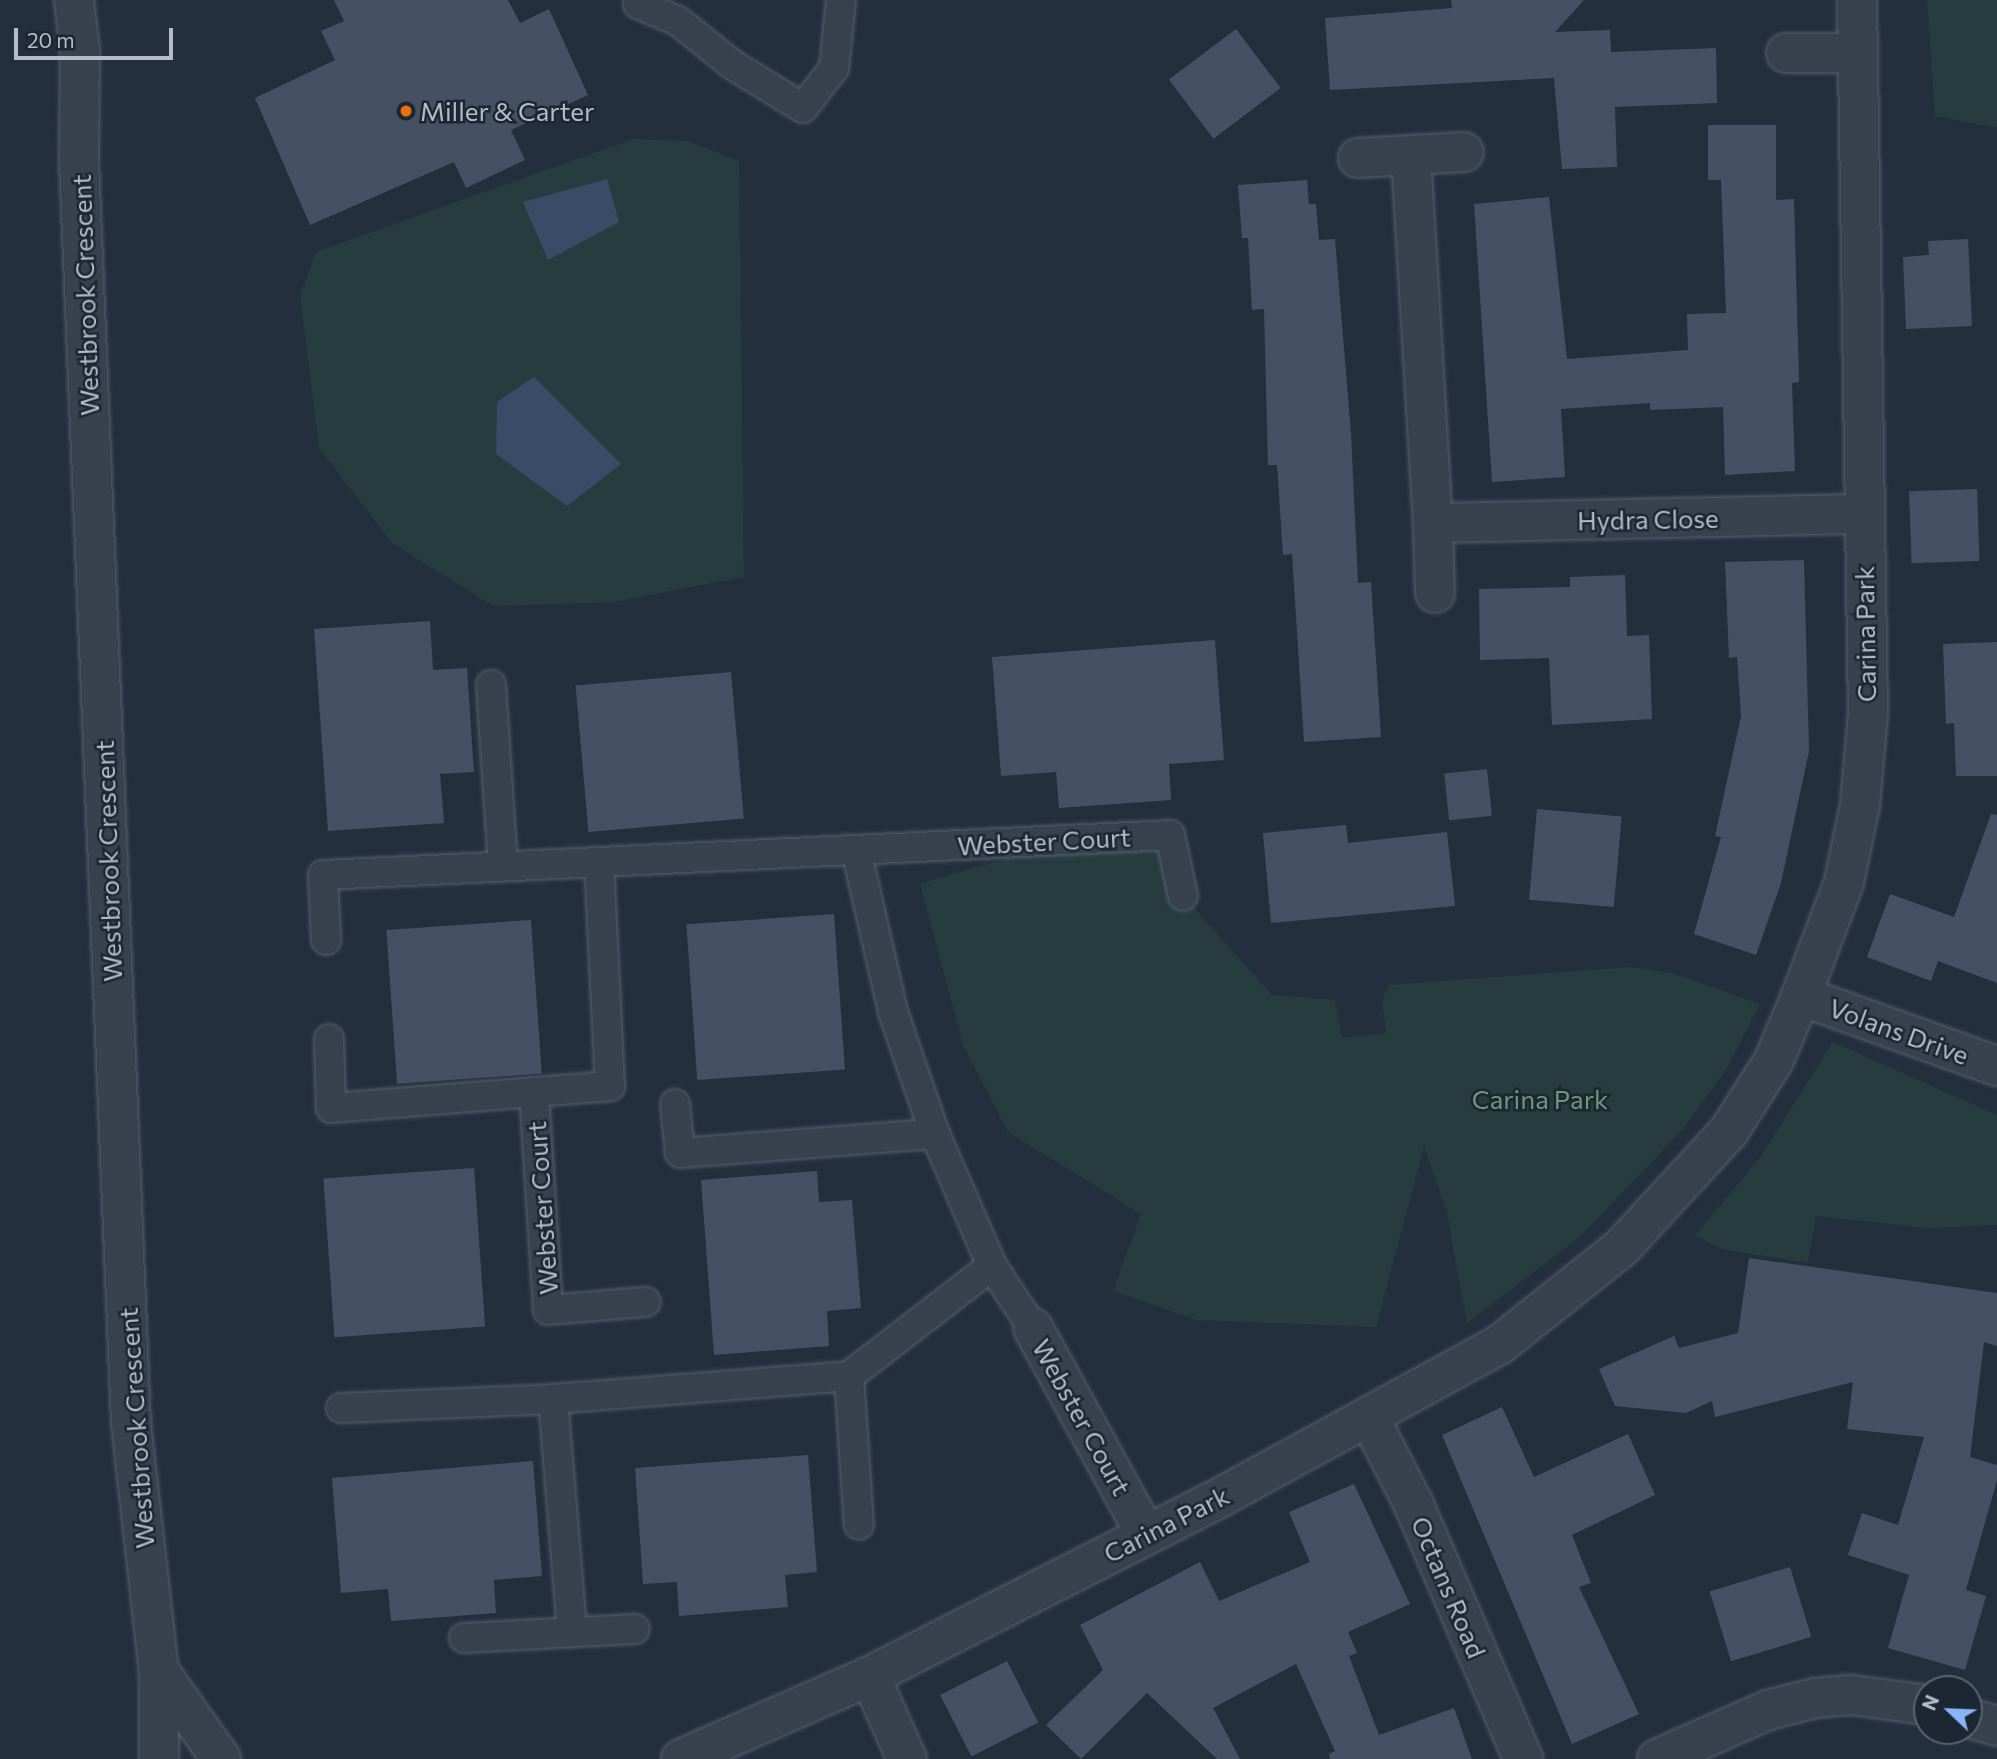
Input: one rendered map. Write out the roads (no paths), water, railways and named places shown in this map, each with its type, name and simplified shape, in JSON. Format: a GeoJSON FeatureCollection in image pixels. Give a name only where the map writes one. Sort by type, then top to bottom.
{"type":"FeatureCollection","features":[{"type":"Feature","properties":{"kind":"street","name":"Westbrook Crescent"},"geometry":{"type":"LineString","coordinates":[[74,0],[80,51],[79,161],[131,1423],[159,1671],[159,1759]]}},
{"type":"Feature","properties":{"kind":"street","name":"Westbrook Crescent"},"geometry":{"type":"LineString","coordinates":[[80,51],[98,0]]}},
{"type":"Feature","properties":{"kind":"street","name":"Carina Park"},"geometry":{"type":"LineString","coordinates":[[681,1759],[870,1676],[1369,1417],[1499,1345],[1655,1216],[1729,1131],[1774,1060],[1801,996],[1844,881],[1860,805],[1867,713],[1862,514],[1863,178],[1857,0]]}},
{"type":"Feature","properties":{"kind":"street"},"geometry":{"type":"LineString","coordinates":[[1786,53],[1858,53]]}},
{"type":"Feature","properties":{"kind":"street"},"geometry":{"type":"LineString","coordinates":[[1358,158],[1464,152]]}},
{"type":"Feature","properties":{"kind":"street"},"geometry":{"type":"LineString","coordinates":[[1411,155],[1435,593]]}},
{"type":"Feature","properties":{"kind":"street","name":"Hydra Close"},"geometry":{"type":"LineString","coordinates":[[1433,523],[1862,514]]}},
{"type":"Feature","properties":{"kind":"street","name":"Volans Drive"},"geometry":{"type":"LineString","coordinates":[[1801,996],[1997,1066]]}},
{"type":"Feature","properties":{"kind":"street","name":"Webster Court"},"geometry":{"type":"LineString","coordinates":[[1034,1328],[1146,1534]]}},
{"type":"Feature","properties":{"kind":"street","name":"Octans Road"},"geometry":{"type":"LineString","coordinates":[[1369,1417],[1413,1503],[1523,1759]]}},
{"type":"Feature","properties":{"kind":"street","name":"Westbrook Crescent"},"geometry":{"type":"LineString","coordinates":[[159,1671],[220,1759]]}},
{"type":"Feature","properties":{"kind":"street"},"geometry":{"type":"LineString","coordinates":[[870,1676],[907,1759]]}},
{"type":"Feature","properties":{"kind":"street"},"geometry":{"type":"LineString","coordinates":[[1657,1759],[1768,1710],[1815,1698],[1852,1695],[1913,1703]]}},
{"type":"Feature","properties":{"kind":"lane"},"geometry":{"type":"LineString","coordinates":[[638,4],[678,21],[733,65],[803,108],[834,68],[841,0]]}},
{"type":"Feature","properties":{"kind":"lane"},"geometry":{"type":"LineString","coordinates":[[491,685],[503,867]]}},
{"type":"Feature","properties":{"kind":"lane","name":"Webster Court"},"geometry":{"type":"LineString","coordinates":[[326,940],[323,875],[1170,835],[1183,896]]}},
{"type":"Feature","properties":{"kind":"lane","name":"Webster Court"},"geometry":{"type":"LineString","coordinates":[[856,850],[893,1012],[934,1134],[992,1266],[1034,1328]]}},
{"type":"Feature","properties":{"kind":"lane","name":"Webster Court"},"geometry":{"type":"LineString","coordinates":[[329,1039],[331,1108],[610,1086],[599,863]]}},
{"type":"Feature","properties":{"kind":"lane","name":"Webster Court"},"geometry":{"type":"LineString","coordinates":[[534,1092],[548,1310],[646,1302]]}},
{"type":"Feature","properties":{"kind":"lane"},"geometry":{"type":"LineString","coordinates":[[675,1104],[680,1153],[934,1134]]}},
{"type":"Feature","properties":{"kind":"lane"},"geometry":{"type":"LineString","coordinates":[[341,1409],[553,1399],[849,1376],[992,1266]]}},
{"type":"Feature","properties":{"kind":"lane"},"geometry":{"type":"LineString","coordinates":[[849,1376],[859,1525]]}},
{"type":"Feature","properties":{"kind":"lane"},"geometry":{"type":"LineString","coordinates":[[553,1399],[572,1632]]}},
{"type":"Feature","properties":{"kind":"lane"},"geometry":{"type":"LineString","coordinates":[[464,1638],[635,1629]]}},
{"type":"Feature","properties":{"kind":"water"},"geometry":{"type":"Polygon","coordinates":[[[607,179],[619,222],[548,260],[523,202],[607,179]]]}},
{"type":"Feature","properties":{"kind":"water"},"geometry":{"type":"Polygon","coordinates":[[[534,377],[621,464],[567,506],[496,454],[497,402],[534,377]]]}},
{"type":"Feature","properties":{"kind":"place","name":"Miller & Carter"},"geometry":{"type":"Point","coordinates":[406,111]}}]}
